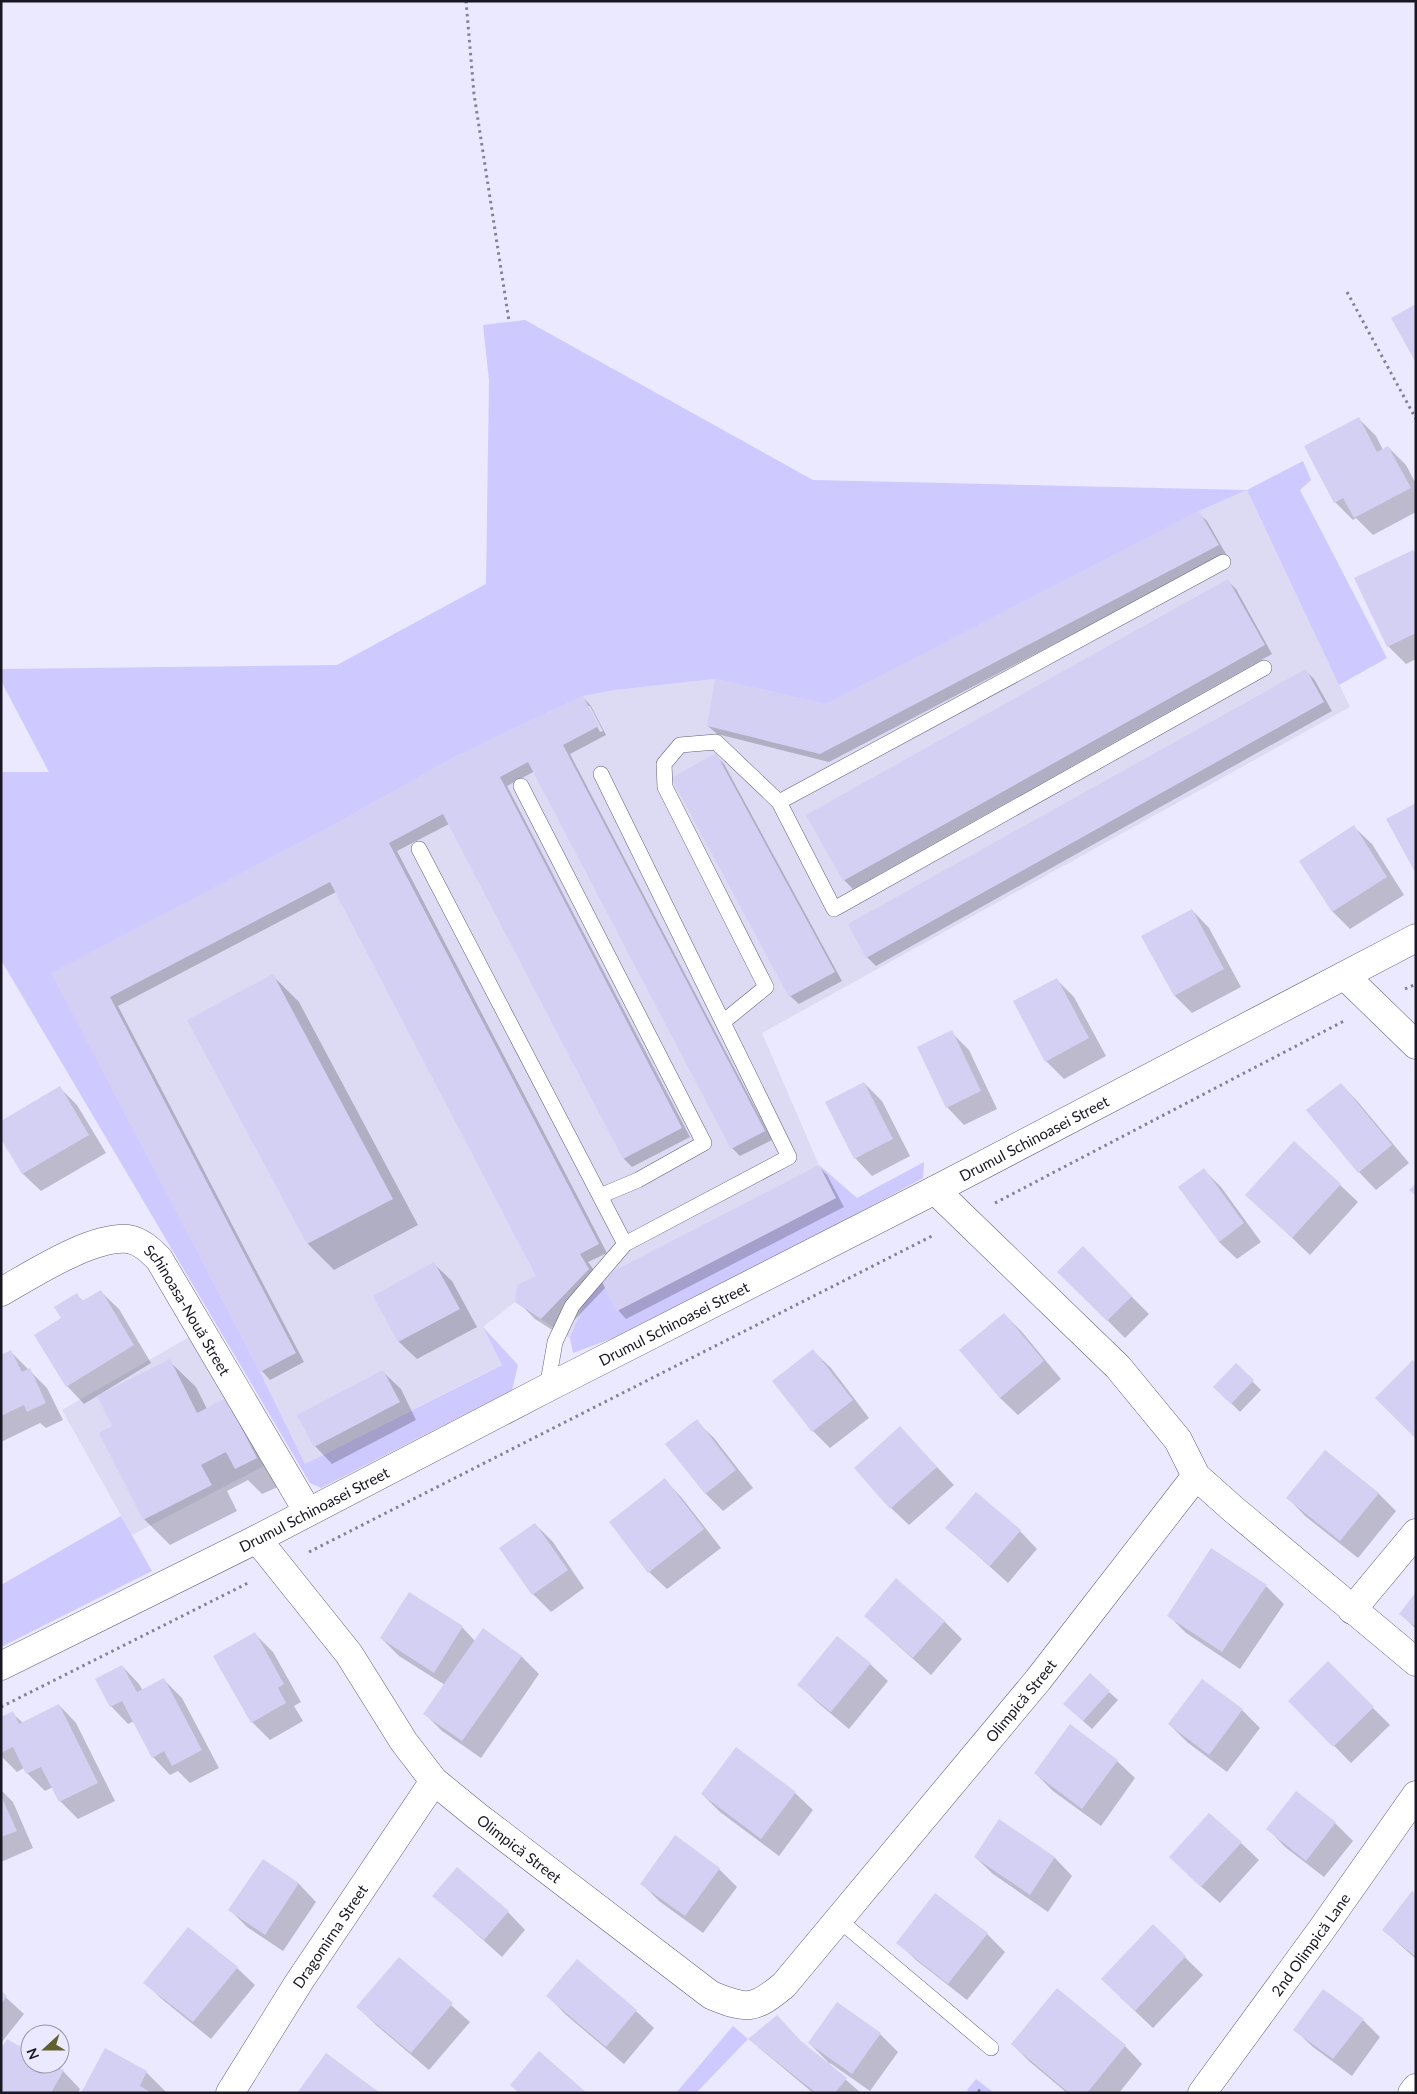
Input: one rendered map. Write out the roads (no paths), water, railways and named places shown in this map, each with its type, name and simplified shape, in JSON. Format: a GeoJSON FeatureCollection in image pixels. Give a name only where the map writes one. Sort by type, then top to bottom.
{"type":"FeatureCollection","features":[{"type":"Feature","properties":{"kind":"street","name":"Drumul Schinoasei Street"},"geometry":{"type":"LineString","coordinates":[[1,1666],[257,1539],[547,1388],[935,1190],[1416,938]]}},
{"type":"Feature","properties":{"kind":"street"},"geometry":{"type":"LineString","coordinates":[[1345,976],[1416,1045]]}},
{"type":"Feature","properties":{"kind":"street"},"geometry":{"type":"LineString","coordinates":[[935,1190],[1118,1367],[1178,1440],[1196,1476],[1352,1610],[1416,1662]]}},
{"type":"Feature","properties":{"kind":"street","name":"Schinoasa-Nouă Street"},"geometry":{"type":"LineString","coordinates":[[1,1292],[61,1258],[104,1242],[128,1239],[145,1245],[159,1259],[308,1512]]}},
{"type":"Feature","properties":{"kind":"street","name":"Olimpică Street"},"geometry":{"type":"LineString","coordinates":[[257,1539],[349,1654],[404,1742],[434,1781],[477,1816],[712,1995],[733,2004],[750,2006],[766,2000],[784,1985],[839,1920],[1038,1680],[1196,1476]]}},
{"type":"Feature","properties":{"kind":"street"},"geometry":{"type":"LineString","coordinates":[[1352,1610],[1416,1532]]}},
{"type":"Feature","properties":{"kind":"street","name":"Dragomirna Street"},"geometry":{"type":"LineString","coordinates":[[230,2093],[299,1982],[434,1781]]}},
{"type":"Feature","properties":{"kind":"street","name":"2nd Olimpică Lane"},"geometry":{"type":"LineString","coordinates":[[1202,2093],[1322,1929],[1416,1795]]}},
{"type":"Feature","properties":{"kind":"street"},"geometry":{"type":"LineString","coordinates":[[1412,2093],[1416,2088]]}},
{"type":"Feature","properties":{"kind":"lane"},"geometry":{"type":"LineString","coordinates":[[779,802],[1223,562]]}},
{"type":"Feature","properties":{"kind":"lane"},"geometry":{"type":"LineString","coordinates":[[723,1022],[766,987],[665,787],[664,764],[680,744],[716,742],[779,802],[834,909],[1264,668]]}},
{"type":"Feature","properties":{"kind":"lane"},"geometry":{"type":"LineString","coordinates":[[547,1388],[555,1342],[572,1306],[625,1244],[789,1157],[601,774]]}},
{"type":"Feature","properties":{"kind":"lane"},"geometry":{"type":"LineString","coordinates":[[521,786],[704,1143],[638,1180],[600,1196]]}},
{"type":"Feature","properties":{"kind":"lane"},"geometry":{"type":"LineString","coordinates":[[420,849],[625,1244]]}},
{"type":"Feature","properties":{"kind":"lane"},"geometry":{"type":"LineString","coordinates":[[839,1920],[991,2048]]}}]}
